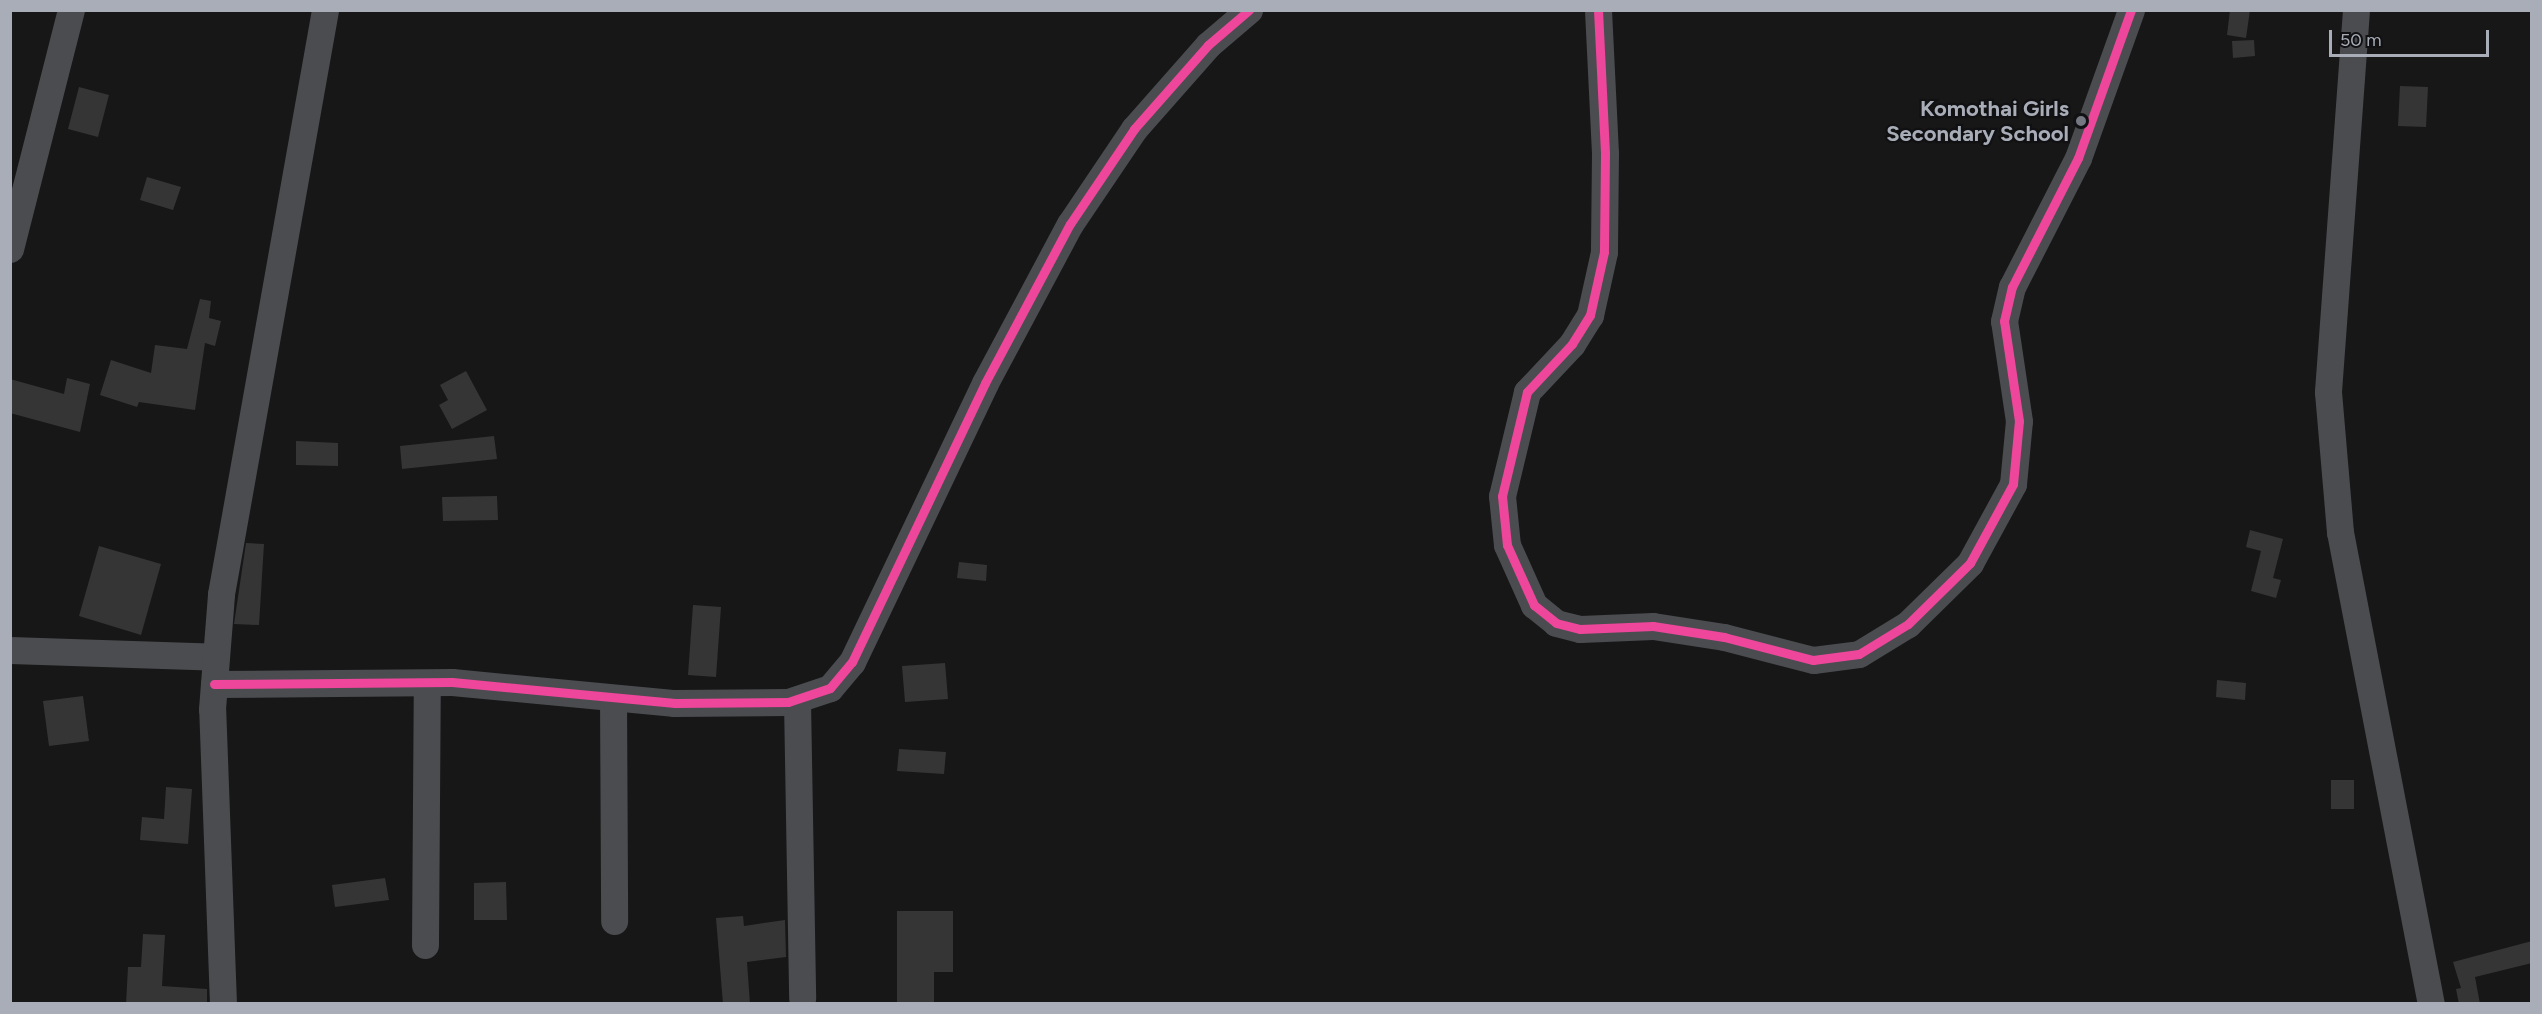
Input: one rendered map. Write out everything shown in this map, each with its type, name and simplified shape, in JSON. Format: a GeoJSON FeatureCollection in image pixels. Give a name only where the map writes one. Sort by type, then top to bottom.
{"type":"FeatureCollection","features":[{"type":"Feature","properties":{"kind":"street"},"geometry":{"type":"LineString","coordinates":[[10,249],[71,10]]}},
{"type":"Feature","properties":{"kind":"street"},"geometry":{"type":"LineString","coordinates":[[223,1004],[214,684],[221,594],[325,10]]}},
{"type":"Feature","properties":{"kind":"street"},"geometry":{"type":"LineString","coordinates":[[214,684],[427,683],[675,703],[797,701],[830,688],[852,662],[994,365],[1070,224],[1134,129],[1208,45],[1249,10]]}},
{"type":"Feature","properties":{"kind":"street"},"geometry":{"type":"LineString","coordinates":[[1598,10],[1605,153],[1604,252],[1590,315],[1572,344],[1527,392],[1502,496],[1508,545],[1534,605],[1556,623],[1580,629],[1653,626],[1724,637],[1813,660],[1859,654],[1908,624],[1970,563],[2013,484],[2019,421],[2004,321],[2012,287],[2078,158],[2132,10]]}},
{"type":"Feature","properties":{"kind":"street"},"geometry":{"type":"LineString","coordinates":[[2356,10],[2330,341],[2328,392],[2332,452],[2340,532],[2431,1004]]}},
{"type":"Feature","properties":{"kind":"street"},"geometry":{"type":"LineString","coordinates":[[10,650],[216,657]]}},
{"type":"Feature","properties":{"kind":"street"},"geometry":{"type":"LineString","coordinates":[[425,945],[427,683]]}},
{"type":"Feature","properties":{"kind":"street"},"geometry":{"type":"LineString","coordinates":[[613,698],[614,921]]}},
{"type":"Feature","properties":{"kind":"street"},"geometry":{"type":"LineString","coordinates":[[797,701],[802,998]]}},
{"type":"Feature","properties":{"kind":"building"},"geometry":{"type":"Polygon","coordinates":[[[2230,10],[2250,10],[2246,38],[2227,35],[2230,10]]]}},
{"type":"Feature","properties":{"kind":"building"},"geometry":{"type":"Polygon","coordinates":[[[2254,40],[2255,56],[2233,58],[2232,41],[2254,40]]]}},
{"type":"Feature","properties":{"kind":"building"},"geometry":{"type":"Polygon","coordinates":[[[2400,86],[2428,87],[2426,127],[2398,126],[2400,86]]]}},
{"type":"Feature","properties":{"kind":"building"},"geometry":{"type":"Polygon","coordinates":[[[79,87],[109,95],[98,137],[68,129],[79,87]]]}},
{"type":"Feature","properties":{"kind":"building"},"geometry":{"type":"Polygon","coordinates":[[[147,177],[181,187],[173,210],[140,200],[147,177]]]}},
{"type":"Feature","properties":{"kind":"building"},"geometry":{"type":"Polygon","coordinates":[[[200,299],[211,301],[209,318],[221,321],[215,346],[205,343],[195,410],[139,402],[137,407],[100,395],[111,360],[151,373],[155,345],[187,349],[200,299]]]}},
{"type":"Feature","properties":{"kind":"building"},"geometry":{"type":"Polygon","coordinates":[[[466,371],[487,410],[452,429],[439,405],[448,400],[440,385],[466,371]]]}},
{"type":"Feature","properties":{"kind":"building"},"geometry":{"type":"Polygon","coordinates":[[[67,378],[90,384],[80,432],[10,413],[10,379],[64,394],[67,378]]]}},
{"type":"Feature","properties":{"kind":"building"},"geometry":{"type":"Polygon","coordinates":[[[494,436],[497,459],[402,469],[400,446],[494,436]]]}},
{"type":"Feature","properties":{"kind":"building"},"geometry":{"type":"Polygon","coordinates":[[[296,441],[338,443],[338,466],[296,465],[296,441]]]}},
{"type":"Feature","properties":{"kind":"building"},"geometry":{"type":"Polygon","coordinates":[[[497,496],[498,520],[443,521],[442,497],[497,496]]]}},
{"type":"Feature","properties":{"kind":"building"},"geometry":{"type":"Polygon","coordinates":[[[2250,530],[2283,539],[2273,578],[2281,580],[2276,598],[2251,591],[2261,551],[2246,547],[2250,530]]]}},
{"type":"Feature","properties":{"kind":"building"},"geometry":{"type":"Polygon","coordinates":[[[246,543],[264,544],[259,625],[234,624],[246,543]]]}},
{"type":"Feature","properties":{"kind":"building"},"geometry":{"type":"Polygon","coordinates":[[[99,546],[161,564],[141,635],[79,616],[99,546]]]}},
{"type":"Feature","properties":{"kind":"building"},"geometry":{"type":"Polygon","coordinates":[[[959,562],[987,565],[986,581],[957,578],[959,562]]]}},
{"type":"Feature","properties":{"kind":"building"},"geometry":{"type":"Polygon","coordinates":[[[693,605],[721,607],[716,677],[688,675],[693,605]]]}},
{"type":"Feature","properties":{"kind":"building"},"geometry":{"type":"Polygon","coordinates":[[[945,663],[948,699],[905,702],[902,666],[945,663]]]}},
{"type":"Feature","properties":{"kind":"building"},"geometry":{"type":"Polygon","coordinates":[[[2217,680],[2246,683],[2245,700],[2216,697],[2217,680]]]}},
{"type":"Feature","properties":{"kind":"building"},"geometry":{"type":"Polygon","coordinates":[[[83,696],[89,741],[49,746],[43,701],[83,696]]]}},
{"type":"Feature","properties":{"kind":"building"},"geometry":{"type":"Polygon","coordinates":[[[899,749],[946,752],[944,774],[897,771],[899,749]]]}},
{"type":"Feature","properties":{"kind":"building"},"geometry":{"type":"Polygon","coordinates":[[[2331,780],[2354,780],[2354,809],[2331,809],[2331,780]]]}},
{"type":"Feature","properties":{"kind":"building"},"geometry":{"type":"Polygon","coordinates":[[[166,787],[192,789],[188,844],[140,840],[142,817],[164,819],[166,787]]]}},
{"type":"Feature","properties":{"kind":"building"},"geometry":{"type":"Polygon","coordinates":[[[385,878],[389,900],[335,907],[332,885],[385,878]]]}},
{"type":"Feature","properties":{"kind":"building"},"geometry":{"type":"Polygon","coordinates":[[[506,882],[507,920],[474,920],[474,883],[506,882]]]}},
{"type":"Feature","properties":{"kind":"building"},"geometry":{"type":"Polygon","coordinates":[[[897,911],[953,911],[953,972],[934,972],[934,1004],[897,1004],[897,911]]]}},
{"type":"Feature","properties":{"kind":"building"},"geometry":{"type":"Polygon","coordinates":[[[743,916],[744,926],[785,920],[786,957],[747,962],[750,1004],[723,1004],[716,918],[743,916]]]}},
{"type":"Feature","properties":{"kind":"building"},"geometry":{"type":"Polygon","coordinates":[[[143,934],[165,935],[162,986],[207,989],[207,1004],[126,1004],[128,967],[141,967],[143,934]]]}},
{"type":"Feature","properties":{"kind":"building"},"geometry":{"type":"Polygon","coordinates":[[[2532,941],[2532,963],[2475,977],[2480,1004],[2459,1004],[2456,989],[2461,988],[2453,962],[2532,941]]]}},
{"type":"Feature","properties":{"kind":"cycle path"},"geometry":{"type":"LineString","coordinates":[[214,684],[452,682],[675,703],[788,702],[830,688],[852,662],[985,383],[1070,224],[1134,129],[1208,45],[1249,10]]}},
{"type":"Feature","properties":{"kind":"cycle path"},"geometry":{"type":"LineString","coordinates":[[1598,10],[1605,153],[1604,252],[1590,315],[1572,344],[1527,392],[1502,496],[1507,545],[1534,605],[1556,623],[1580,629],[1653,626],[1724,637],[1813,660],[1859,654],[1908,624],[1970,563],[2013,484],[2019,421],[2004,321],[2012,287],[2078,158],[2131,10]]}},
{"type":"Feature","properties":{"kind":"place","name":"Komothai Girls Secondary School"},"geometry":{"type":"Point","coordinates":[2081,121]}}]}
